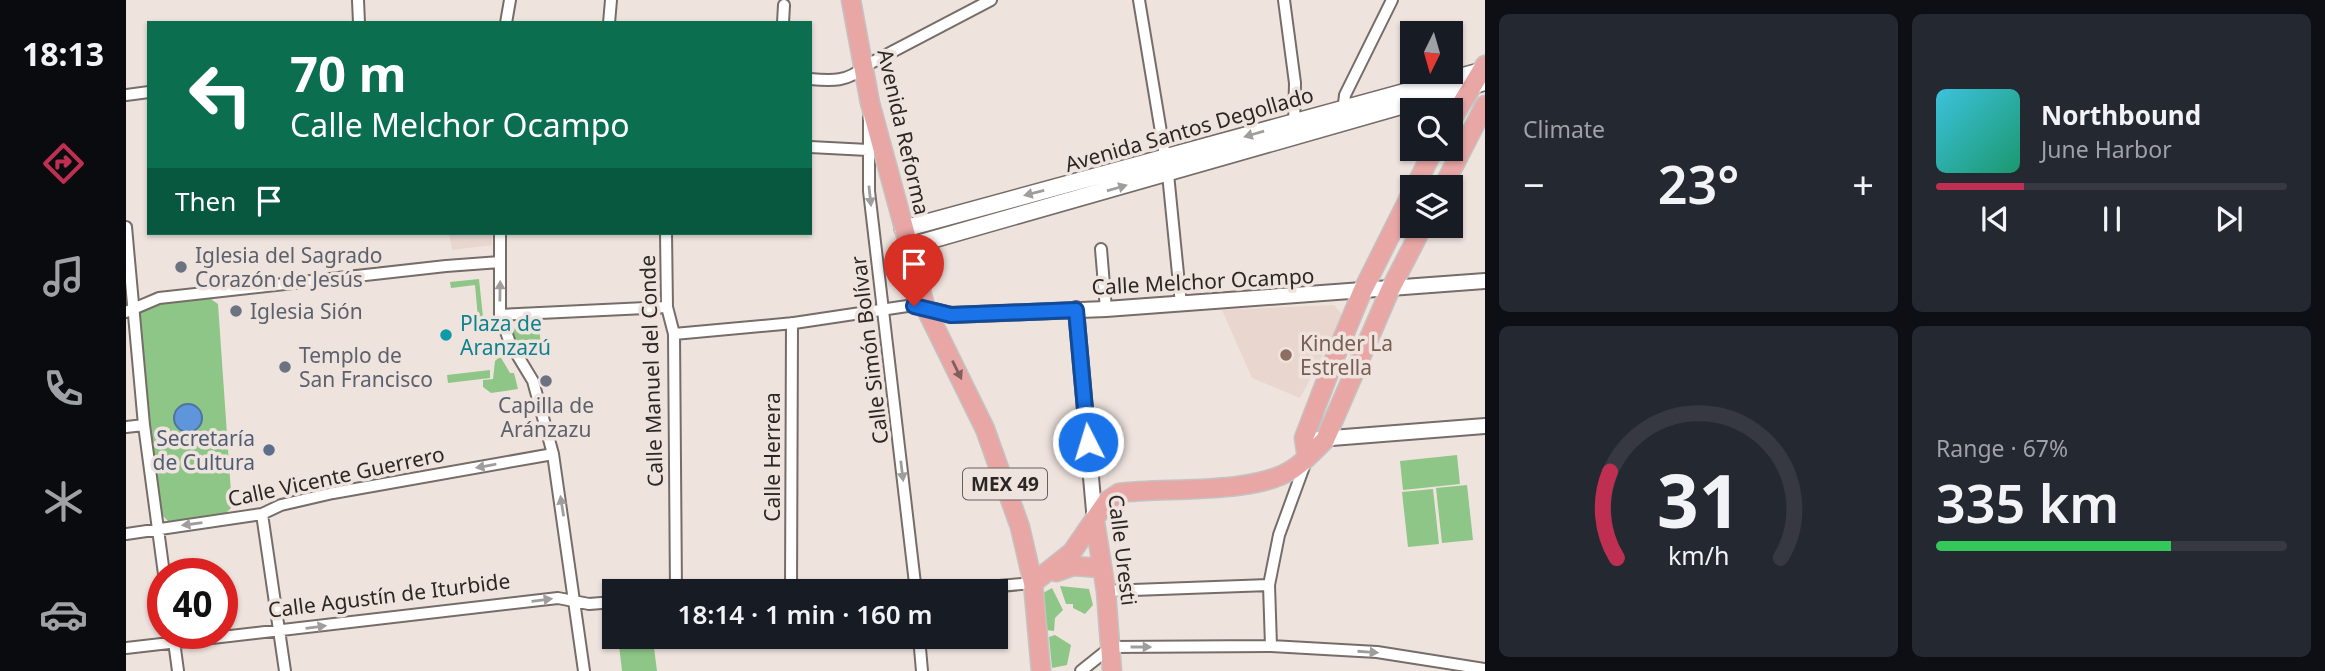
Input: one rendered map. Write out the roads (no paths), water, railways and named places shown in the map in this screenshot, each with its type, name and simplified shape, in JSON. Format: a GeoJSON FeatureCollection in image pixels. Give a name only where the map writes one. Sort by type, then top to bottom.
{"type":"FeatureCollection","features":[{"type":"Feature","properties":{"kind":"main road","name":"Avenida Reforma"},"geometry":{"type":"LineString","coordinates":[[851,0],[870,103],[926,309],[985,429],[1020,527],[1034,587],[1041,671]]}},
{"type":"Feature","properties":{"kind":"main road","name":"Avenida Santos Degollado"},"geometry":{"type":"LineString","coordinates":[[907,238],[1167,167],[1482,74]]}},
{"type":"Feature","properties":{"kind":"main road"},"geometry":{"type":"LineString","coordinates":[[1463,103],[1482,74]]}},
{"type":"Feature","properties":{"kind":"main road"},"geometry":{"type":"LineString","coordinates":[[1449,175],[1485,105]]}},
{"type":"Feature","properties":{"kind":"main road"},"geometry":{"type":"LineString","coordinates":[[1307,458],[1304,438],[1362,292],[1400,216]]}},
{"type":"Feature","properties":{"kind":"main road"},"geometry":{"type":"LineString","coordinates":[[1034,587],[1067,558],[1095,522],[1107,501],[1119,493],[1224,486],[1272,478],[1307,458],[1325,440],[1390,290],[1417,238]]}},
{"type":"Feature","properties":{"kind":"main road"},"geometry":{"type":"LineString","coordinates":[[1339,347],[1363,357]]}},
{"type":"Feature","properties":{"kind":"main road","name":"Calle Uresti"},"geometry":{"type":"LineString","coordinates":[[1095,522],[1100,568],[1106,592],[1112,671]]}},
{"type":"Feature","properties":{"kind":"main road"},"geometry":{"type":"LineString","coordinates":[[1034,587],[1063,568],[1088,565],[1100,568]]}},
{"type":"Feature","properties":{"kind":"street"},"geometry":{"type":"LineString","coordinates":[[358,0],[359,21]]}},
{"type":"Feature","properties":{"kind":"street"},"geometry":{"type":"LineString","coordinates":[[506,21],[510,0]]}},
{"type":"Feature","properties":{"kind":"street"},"geometry":{"type":"LineString","coordinates":[[609,21],[611,0]]}},
{"type":"Feature","properties":{"kind":"street"},"geometry":{"type":"LineString","coordinates":[[812,79],[836,81],[857,73],[865,66],[992,0]]}},
{"type":"Feature","properties":{"kind":"street"},"geometry":{"type":"LineString","coordinates":[[1139,0],[1167,167],[1181,304]]}},
{"type":"Feature","properties":{"kind":"street"},"geometry":{"type":"LineString","coordinates":[[1284,0],[1295,83],[1293,130]]}},
{"type":"Feature","properties":{"kind":"street"},"geometry":{"type":"LineString","coordinates":[[1344,115],[1354,75],[1392,0]]}},
{"type":"Feature","properties":{"kind":"street"},"geometry":{"type":"LineString","coordinates":[[783,21],[784,5]]}},
{"type":"Feature","properties":{"kind":"street"},"geometry":{"type":"LineString","coordinates":[[126,95],[147,92]]}},
{"type":"Feature","properties":{"kind":"street","name":"Calle Simón Bolívar"},"geometry":{"type":"LineString","coordinates":[[870,103],[869,191],[915,579]]}},
{"type":"Feature","properties":{"kind":"street"},"geometry":{"type":"LineString","coordinates":[[812,147],[868,150]]}},
{"type":"Feature","properties":{"kind":"street"},"geometry":{"type":"LineString","coordinates":[[126,227],[131,311],[162,558]]}},
{"type":"Feature","properties":{"kind":"street"},"geometry":{"type":"LineString","coordinates":[[500,235],[500,315],[510,343],[533,381],[553,454],[577,600],[584,671]]}},
{"type":"Feature","properties":{"kind":"street","name":"Calle Manuel del Conde"},"geometry":{"type":"LineString","coordinates":[[666,235],[667,307],[674,334],[676,579]]}},
{"type":"Feature","properties":{"kind":"street"},"geometry":{"type":"LineString","coordinates":[[1101,248],[1106,309]]}},
{"type":"Feature","properties":{"kind":"street"},"geometry":{"type":"LineString","coordinates":[[131,311],[152,300],[198,293],[500,262]]}},
{"type":"Feature","properties":{"kind":"street","name":"Calle Melchor Ocampo"},"geometry":{"type":"LineString","coordinates":[[674,334],[792,323],[914,306],[951,315],[1106,309],[1485,281]]}},
{"type":"Feature","properties":{"kind":"street"},"geometry":{"type":"LineString","coordinates":[[500,315],[667,307]]}},
{"type":"Feature","properties":{"kind":"street","name":"Calle Uresti"},"geometry":{"type":"LineString","coordinates":[[1076,310],[1095,522]]}},
{"type":"Feature","properties":{"kind":"street","name":"Calle Herrera"},"geometry":{"type":"LineString","coordinates":[[791,579],[792,323]]}},
{"type":"Feature","properties":{"kind":"street"},"geometry":{"type":"LineString","coordinates":[[126,427],[144,425]]}},
{"type":"Feature","properties":{"kind":"street"},"geometry":{"type":"LineString","coordinates":[[1304,438],[1325,440],[1485,426]]}},
{"type":"Feature","properties":{"kind":"street","name":"Calle Vicente Guerrero"},"geometry":{"type":"LineString","coordinates":[[126,534],[261,514],[281,505],[333,493],[553,454]]}},
{"type":"Feature","properties":{"kind":"street"},"geometry":{"type":"LineString","coordinates":[[1271,646],[1269,586],[1279,535],[1307,458]]}},
{"type":"Feature","properties":{"kind":"street"},"geometry":{"type":"LineString","coordinates":[[261,514],[285,671]]}},
{"type":"Feature","properties":{"kind":"street"},"geometry":{"type":"LineString","coordinates":[[1106,592],[1269,586]]}},
{"type":"Feature","properties":{"kind":"street"},"geometry":{"type":"LineString","coordinates":[[1008,588],[1034,587]]}},
{"type":"Feature","properties":{"kind":"street","name":"Calle Agustín de Iturbide"},"geometry":{"type":"LineString","coordinates":[[238,634],[558,598],[589,604],[602,603]]}},
{"type":"Feature","properties":{"kind":"street","name":"Calle Agustín de Iturbide"},"geometry":{"type":"LineString","coordinates":[[126,648],[147,644]]}},
{"type":"Feature","properties":{"kind":"street"},"geometry":{"type":"LineString","coordinates":[[1081,671],[1111,647],[1271,646],[1377,652],[1485,669]]}},
{"type":"Feature","properties":{"kind":"street"},"geometry":{"type":"LineString","coordinates":[[175,649],[177,671]]}},
{"type":"Feature","properties":{"kind":"street"},"geometry":{"type":"LineString","coordinates":[[920,649],[922,671]]}},
{"type":"Feature","properties":{"kind":"water"},"geometry":{"type":"Polygon","coordinates":[[[188,404],[198,408],[202,418],[198,428],[188,432],[178,428],[174,418],[178,408],[188,404]]]}},
{"type":"Feature","properties":{"kind":"place","name":"Iglesia del Sagrado Corazón de Jesús"},"geometry":{"type":"Point","coordinates":[181,267]}},
{"type":"Feature","properties":{"kind":"place","name":"Iglesia Sión"},"geometry":{"type":"Point","coordinates":[236,311]}},
{"type":"Feature","properties":{"kind":"place","name":"Plaza de Aranzazú"},"geometry":{"type":"Point","coordinates":[446,335]}},
{"type":"Feature","properties":{"kind":"place","name":"Kinder La Estrella"},"geometry":{"type":"Point","coordinates":[1286,355]}},
{"type":"Feature","properties":{"kind":"place","name":"Templo de San Francisco"},"geometry":{"type":"Point","coordinates":[285,367]}},
{"type":"Feature","properties":{"kind":"place","name":"Capilla de Aránzazu"},"geometry":{"type":"Point","coordinates":[546,381]}},
{"type":"Feature","properties":{"kind":"place","name":"Secretaría de Cultura"},"geometry":{"type":"Point","coordinates":[269,450]}}]}
